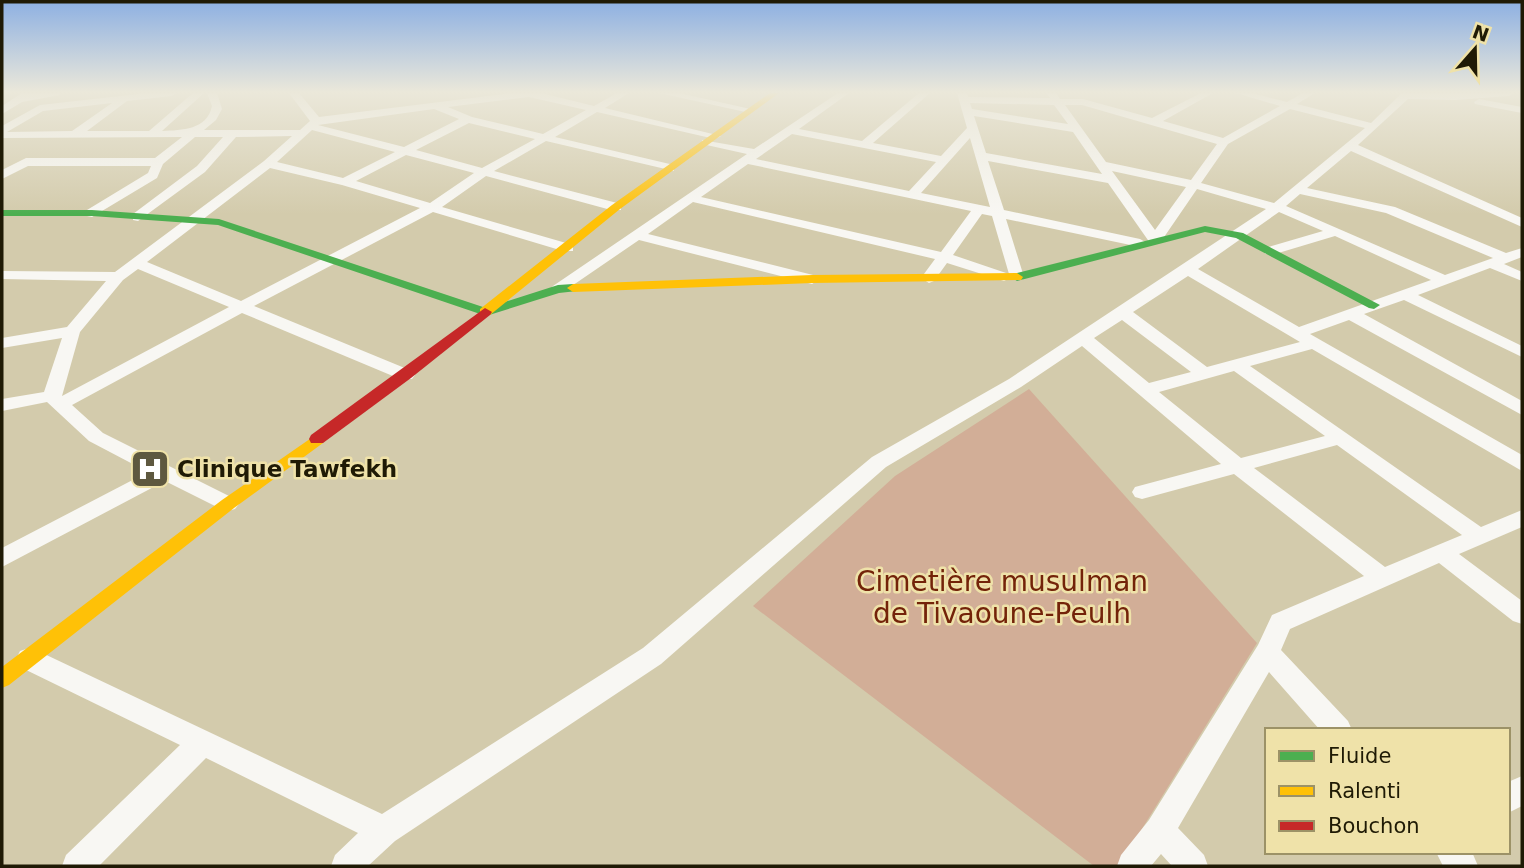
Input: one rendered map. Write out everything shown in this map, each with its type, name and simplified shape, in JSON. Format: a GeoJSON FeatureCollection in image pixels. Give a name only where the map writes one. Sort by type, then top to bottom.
{"type":"FeatureCollection","features":[{"type":"Feature","properties":{"kind":"street"},"geometry":{"type":"LineString","coordinates":[[20,134],[213,134]]}},
{"type":"Feature","properties":{"kind":"street"},"geometry":{"type":"LineString","coordinates":[[92,214],[153,175],[158,162],[193,134]]}},
{"type":"Feature","properties":{"kind":"street"},"geometry":{"type":"LineString","coordinates":[[138,217],[201,169],[233,134]]}},
{"type":"Feature","properties":{"kind":"street"},"geometry":{"type":"LineString","coordinates":[[56,400],[72,331],[118,277],[268,164],[301,134]]}},
{"type":"Feature","properties":{"kind":"street"},"geometry":{"type":"LineString","coordinates":[[339,134],[616,207]]}},
{"type":"Feature","properties":{"kind":"street"},"geometry":{"type":"LineString","coordinates":[[345,182],[437,134]]}},
{"type":"Feature","properties":{"kind":"street"},"geometry":{"type":"LineString","coordinates":[[531,134],[670,168]]}},
{"type":"Feature","properties":{"kind":"street"},"geometry":{"type":"LineString","coordinates":[[2,405],[56,400],[430,208],[484,172],[551,134]]}},
{"type":"Feature","properties":{"kind":"street"},"geometry":{"type":"LineString","coordinates":[[688,134],[710,139],[751,156],[912,195],[1148,242]]}},
{"type":"Feature","properties":{"kind":"street"},"geometry":{"type":"LineString","coordinates":[[2,679],[228,504],[405,375],[568,248],[616,207],[718,134]]}},
{"type":"Feature","properties":{"kind":"street"},"geometry":{"type":"LineString","coordinates":[[558,289],[784,134]]}},
{"type":"Feature","properties":{"kind":"street"},"geometry":{"type":"LineString","coordinates":[[808,134],[944,160]]}},
{"type":"Feature","properties":{"kind":"street"},"geometry":{"type":"LineString","coordinates":[[865,144],[877,134]]}},
{"type":"Feature","properties":{"kind":"street"},"geometry":{"type":"LineString","coordinates":[[912,195],[968,134]]}},
{"type":"Feature","properties":{"kind":"street"},"geometry":{"type":"LineString","coordinates":[[975,134],[998,213],[1010,277]]}},
{"type":"Feature","properties":{"kind":"street"},"geometry":{"type":"LineString","coordinates":[[1079,134],[1113,180],[1148,242]]}},
{"type":"Feature","properties":{"kind":"street"},"geometry":{"type":"LineString","coordinates":[[1193,134],[1224,142]]}},
{"type":"Feature","properties":{"kind":"street"},"geometry":{"type":"LineString","coordinates":[[1148,242],[1195,185],[1224,142],[1239,134]]}},
{"type":"Feature","properties":{"kind":"street"},"geometry":{"type":"LineString","coordinates":[[346,866],[384,830],[652,656],[879,463],[1015,383],[1239,235],[1276,208],[1365,134]]}},
{"type":"Feature","properties":{"kind":"street"},"geometry":{"type":"LineString","coordinates":[[35,162],[75,135]]}},
{"type":"Feature","properties":{"kind":"street"},"geometry":{"type":"LineString","coordinates":[[1350,146],[1522,223]]}},
{"type":"Feature","properties":{"kind":"street"},"geometry":{"type":"LineString","coordinates":[[981,156],[1113,180]]}},
{"type":"Feature","properties":{"kind":"street"},"geometry":{"type":"LineString","coordinates":[[3,175],[26,162],[158,162]]}},
{"type":"Feature","properties":{"kind":"street"},"geometry":{"type":"LineString","coordinates":[[268,164],[345,182],[568,248]]}},
{"type":"Feature","properties":{"kind":"street"},"geometry":{"type":"LineString","coordinates":[[1102,165],[1195,185],[1276,208],[1444,280]]}},
{"type":"Feature","properties":{"kind":"street"},"geometry":{"type":"LineString","coordinates":[[3,175],[153,175]]}},
{"type":"Feature","properties":{"kind":"street"},"geometry":{"type":"LineString","coordinates":[[1297,190],[1390,210],[1498,260],[1522,277]]}},
{"type":"Feature","properties":{"kind":"street"},"geometry":{"type":"LineString","coordinates":[[690,198],[945,257],[1010,277]]}},
{"type":"Feature","properties":{"kind":"street"},"geometry":{"type":"LineString","coordinates":[[929,278],[979,209]]}},
{"type":"Feature","properties":{"kind":"street"},"geometry":{"type":"LineString","coordinates":[[2,213],[92,214],[219,222],[486,312],[558,289],[812,279],[1010,277],[1205,229],[1239,235],[1374,305]]}},
{"type":"Feature","properties":{"kind":"street"},"geometry":{"type":"LineString","coordinates":[[1270,251],[1335,232]]}},
{"type":"Feature","properties":{"kind":"street"},"geometry":{"type":"LineString","coordinates":[[637,235],[812,279]]}},
{"type":"Feature","properties":{"kind":"street"},"geometry":{"type":"LineString","coordinates":[[1145,390],[1236,364],[1305,338],[1351,314],[1522,252]]}},
{"type":"Feature","properties":{"kind":"street"},"geometry":{"type":"LineString","coordinates":[[136,263],[405,375]]}},
{"type":"Feature","properties":{"kind":"street"},"geometry":{"type":"LineString","coordinates":[[1187,270],[1522,464]]}},
{"type":"Feature","properties":{"kind":"street"},"geometry":{"type":"LineString","coordinates":[[2,275],[118,277]]}},
{"type":"Feature","properties":{"kind":"street"},"geometry":{"type":"LineString","coordinates":[[1405,294],[1522,352]]}},
{"type":"Feature","properties":{"kind":"street"},"geometry":{"type":"LineString","coordinates":[[1122,312],[1204,373]]}},
{"type":"Feature","properties":{"kind":"street"},"geometry":{"type":"LineString","coordinates":[[1351,314],[1522,409]]}},
{"type":"Feature","properties":{"kind":"street"},"geometry":{"type":"LineString","coordinates":[[2,343],[72,331]]}},
{"type":"Feature","properties":{"kind":"street"},"geometry":{"type":"LineString","coordinates":[[1083,338],[1237,466],[1382,578]]}},
{"type":"Feature","properties":{"kind":"street"},"geometry":{"type":"LineString","coordinates":[[1236,364],[1479,536]]}},
{"type":"Feature","properties":{"kind":"street"},"geometry":{"type":"LineString","coordinates":[[56,400],[96,437],[228,504]]}},
{"type":"Feature","properties":{"kind":"street"},"geometry":{"type":"LineString","coordinates":[[1142,492],[1341,438]]}},
{"type":"Feature","properties":{"kind":"street"},"geometry":{"type":"LineString","coordinates":[[2,558],[163,473]]}},
{"type":"Feature","properties":{"kind":"street"},"geometry":{"type":"LineString","coordinates":[[1132,866],[1160,831],[1267,652],[1281,622],[1522,518]]}},
{"type":"Feature","properties":{"kind":"street"},"geometry":{"type":"LineString","coordinates":[[1441,553],[1522,614]]}},
{"type":"Feature","properties":{"kind":"street"},"geometry":{"type":"LineString","coordinates":[[1267,652],[1336,728]]}},
{"type":"Feature","properties":{"kind":"street"},"geometry":{"type":"LineString","coordinates":[[29,659],[384,830]]}},
{"type":"Feature","properties":{"kind":"street"},"geometry":{"type":"LineString","coordinates":[[77,866],[202,743]]}},
{"type":"Feature","properties":{"kind":"street"},"geometry":{"type":"LineString","coordinates":[[1160,831],[1193,866]]}},
{"type":"Feature","properties":{"kind":"green space","name":"Cimetière musulman de Tivaoune-Peulh"},"geometry":{"type":"Polygon","coordinates":[[[1029,389],[1257,643],[1119,866],[1094,866],[753,606],[895,476],[1029,389]]]}},
{"type":"Feature","properties":{"kind":"traffic: fast"},"geometry":{"type":"LineString","coordinates":[[2,213],[92,213],[219,222],[486,312],[558,289],[573,288]]}},
{"type":"Feature","properties":{"kind":"traffic: fast"},"geometry":{"type":"LineString","coordinates":[[1017,277],[1205,229],[1239,235],[1374,305]]}},
{"type":"Feature","properties":{"kind":"traffic: slow"},"geometry":{"type":"LineString","coordinates":[[485,312],[616,207],[719,134]]}},
{"type":"Feature","properties":{"kind":"traffic: slow"},"geometry":{"type":"LineString","coordinates":[[573,288],[812,279],[1017,277]]}},
{"type":"Feature","properties":{"kind":"traffic: slow"},"geometry":{"type":"LineString","coordinates":[[2,679],[228,504],[317,439]]}},
{"type":"Feature","properties":{"kind":"traffic: jam"},"geometry":{"type":"LineString","coordinates":[[317,439],[406,375],[485,312]]}},
{"type":"Feature","properties":{"kind":"place","name":"Clinique Tawfekh"},"geometry":{"type":"Point","coordinates":[150,469]}}]}
